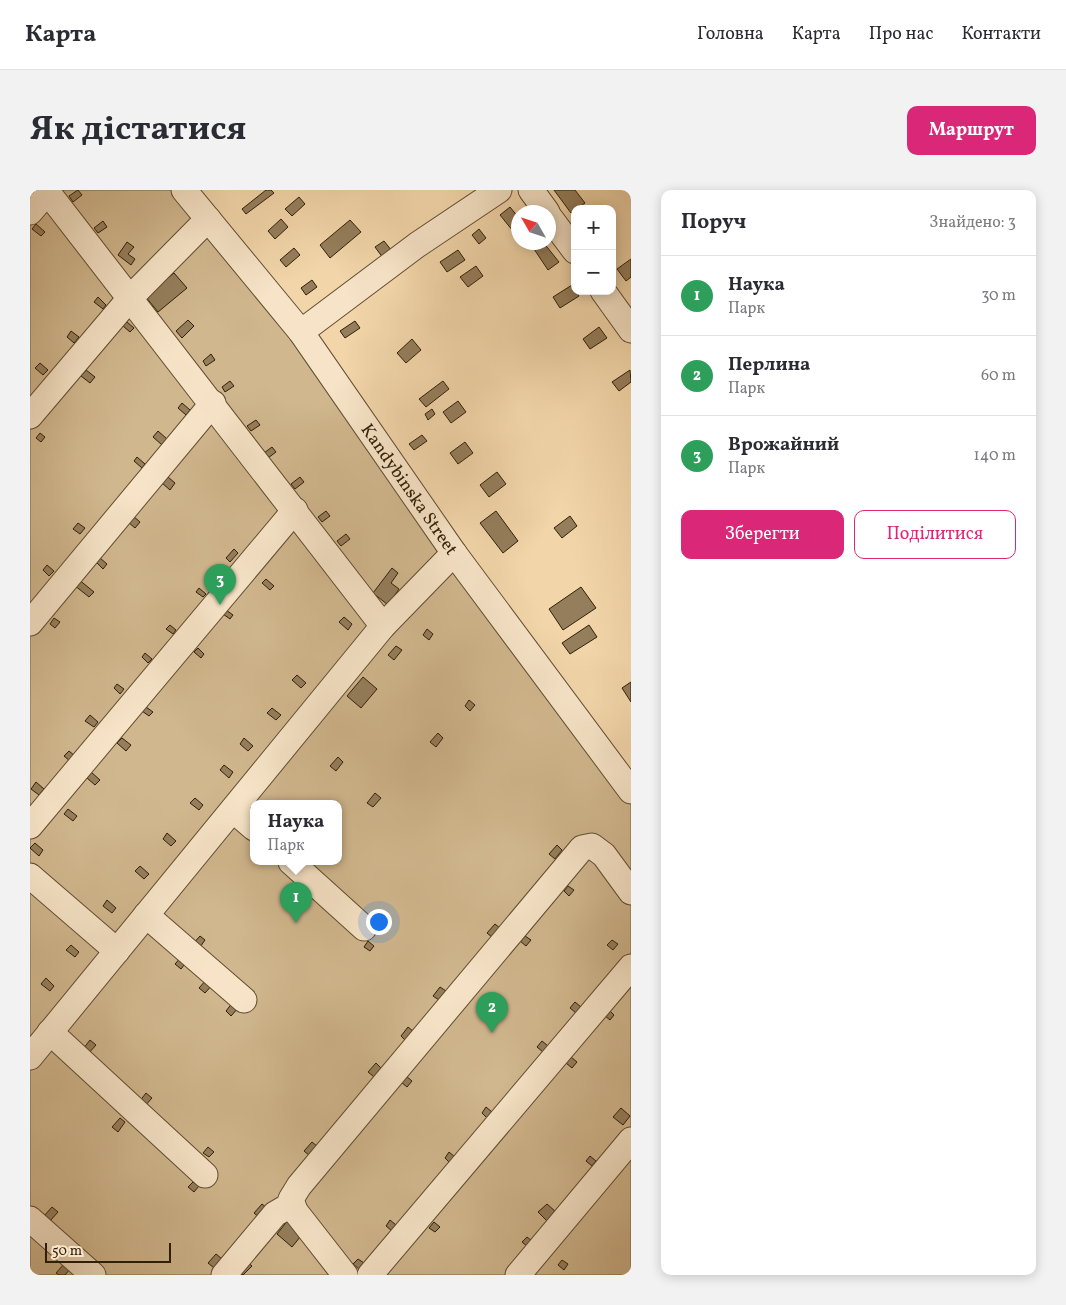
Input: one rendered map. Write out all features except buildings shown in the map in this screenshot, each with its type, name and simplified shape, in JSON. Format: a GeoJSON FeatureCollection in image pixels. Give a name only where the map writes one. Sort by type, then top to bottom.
{"type":"FeatureCollection","features":[{"type":"Feature","properties":{"kind":"street","name":"Kandybinska Street"},"geometry":{"type":"LineString","coordinates":[[184,190],[301,332],[454,554],[631,792]]}},
{"type":"Feature","properties":{"kind":"street"},"geometry":{"type":"LineString","coordinates":[[301,332],[417,245],[499,190]]}},
{"type":"Feature","properties":{"kind":"street"},"geometry":{"type":"LineString","coordinates":[[531,190],[542,205]]}},
{"type":"Feature","properties":{"kind":"street"},"geometry":{"type":"LineString","coordinates":[[30,212],[47,191],[213,402],[383,626]]}},
{"type":"Feature","properties":{"kind":"street"},"geometry":{"type":"LineString","coordinates":[[30,416],[130,297],[208,219]]}},
{"type":"Feature","properties":{"kind":"street"},"geometry":{"type":"LineString","coordinates":[[556,225],[574,250]]}},
{"type":"Feature","properties":{"kind":"street"},"geometry":{"type":"LineString","coordinates":[[606,295],[631,330]]}},
{"type":"Feature","properties":{"kind":"street"},"geometry":{"type":"LineString","coordinates":[[30,623],[213,402]]}},
{"type":"Feature","properties":{"kind":"street"},"geometry":{"type":"LineString","coordinates":[[30,826],[295,510]]}},
{"type":"Feature","properties":{"kind":"street"},"geometry":{"type":"LineString","coordinates":[[30,1057],[383,626],[454,554]]}},
{"type":"Feature","properties":{"kind":"street"},"geometry":{"type":"LineString","coordinates":[[233,810],[250,825]]}},
{"type":"Feature","properties":{"kind":"street"},"geometry":{"type":"LineString","coordinates":[[346,1275],[295,1212],[291,1199],[299,1186],[582,848],[592,846],[604,855],[631,892]]}},
{"type":"Feature","properties":{"kind":"street"},"geometry":{"type":"LineString","coordinates":[[294,865],[364,928]]}},
{"type":"Feature","properties":{"kind":"street"},"geometry":{"type":"LineString","coordinates":[[30,876],[117,951]]}},
{"type":"Feature","properties":{"kind":"street"},"geometry":{"type":"LineString","coordinates":[[146,915],[244,1000]]}},
{"type":"Feature","properties":{"kind":"street"},"geometry":{"type":"LineString","coordinates":[[370,1275],[631,967]]}},
{"type":"Feature","properties":{"kind":"street"},"geometry":{"type":"LineString","coordinates":[[50,1032],[205,1175]]}},
{"type":"Feature","properties":{"kind":"street"},"geometry":{"type":"LineString","coordinates":[[518,1275],[631,1140]]}},
{"type":"Feature","properties":{"kind":"street"},"geometry":{"type":"LineString","coordinates":[[224,1275],[275,1214],[286,1207],[295,1212]]}},
{"type":"Feature","properties":{"kind":"street"},"geometry":{"type":"LineString","coordinates":[[30,1219],[93,1275]]}},
{"type":"Feature","properties":{"kind":"shaded area"},"geometry":{"type":"Polygon","coordinates":[[[30,190],[184,190],[631,791],[631,1275],[30,1275],[30,190]]]}},
{"type":"Feature","properties":{"kind":"place","name":"Врожайний"},"geometry":{"type":"Point","coordinates":[220,605]}},
{"type":"Feature","properties":{"kind":"place","name":"Наука"},"geometry":{"type":"Point","coordinates":[296,923]}},
{"type":"Feature","properties":{"kind":"place","name":"Перлина"},"geometry":{"type":"Point","coordinates":[492,1033]}}]}
